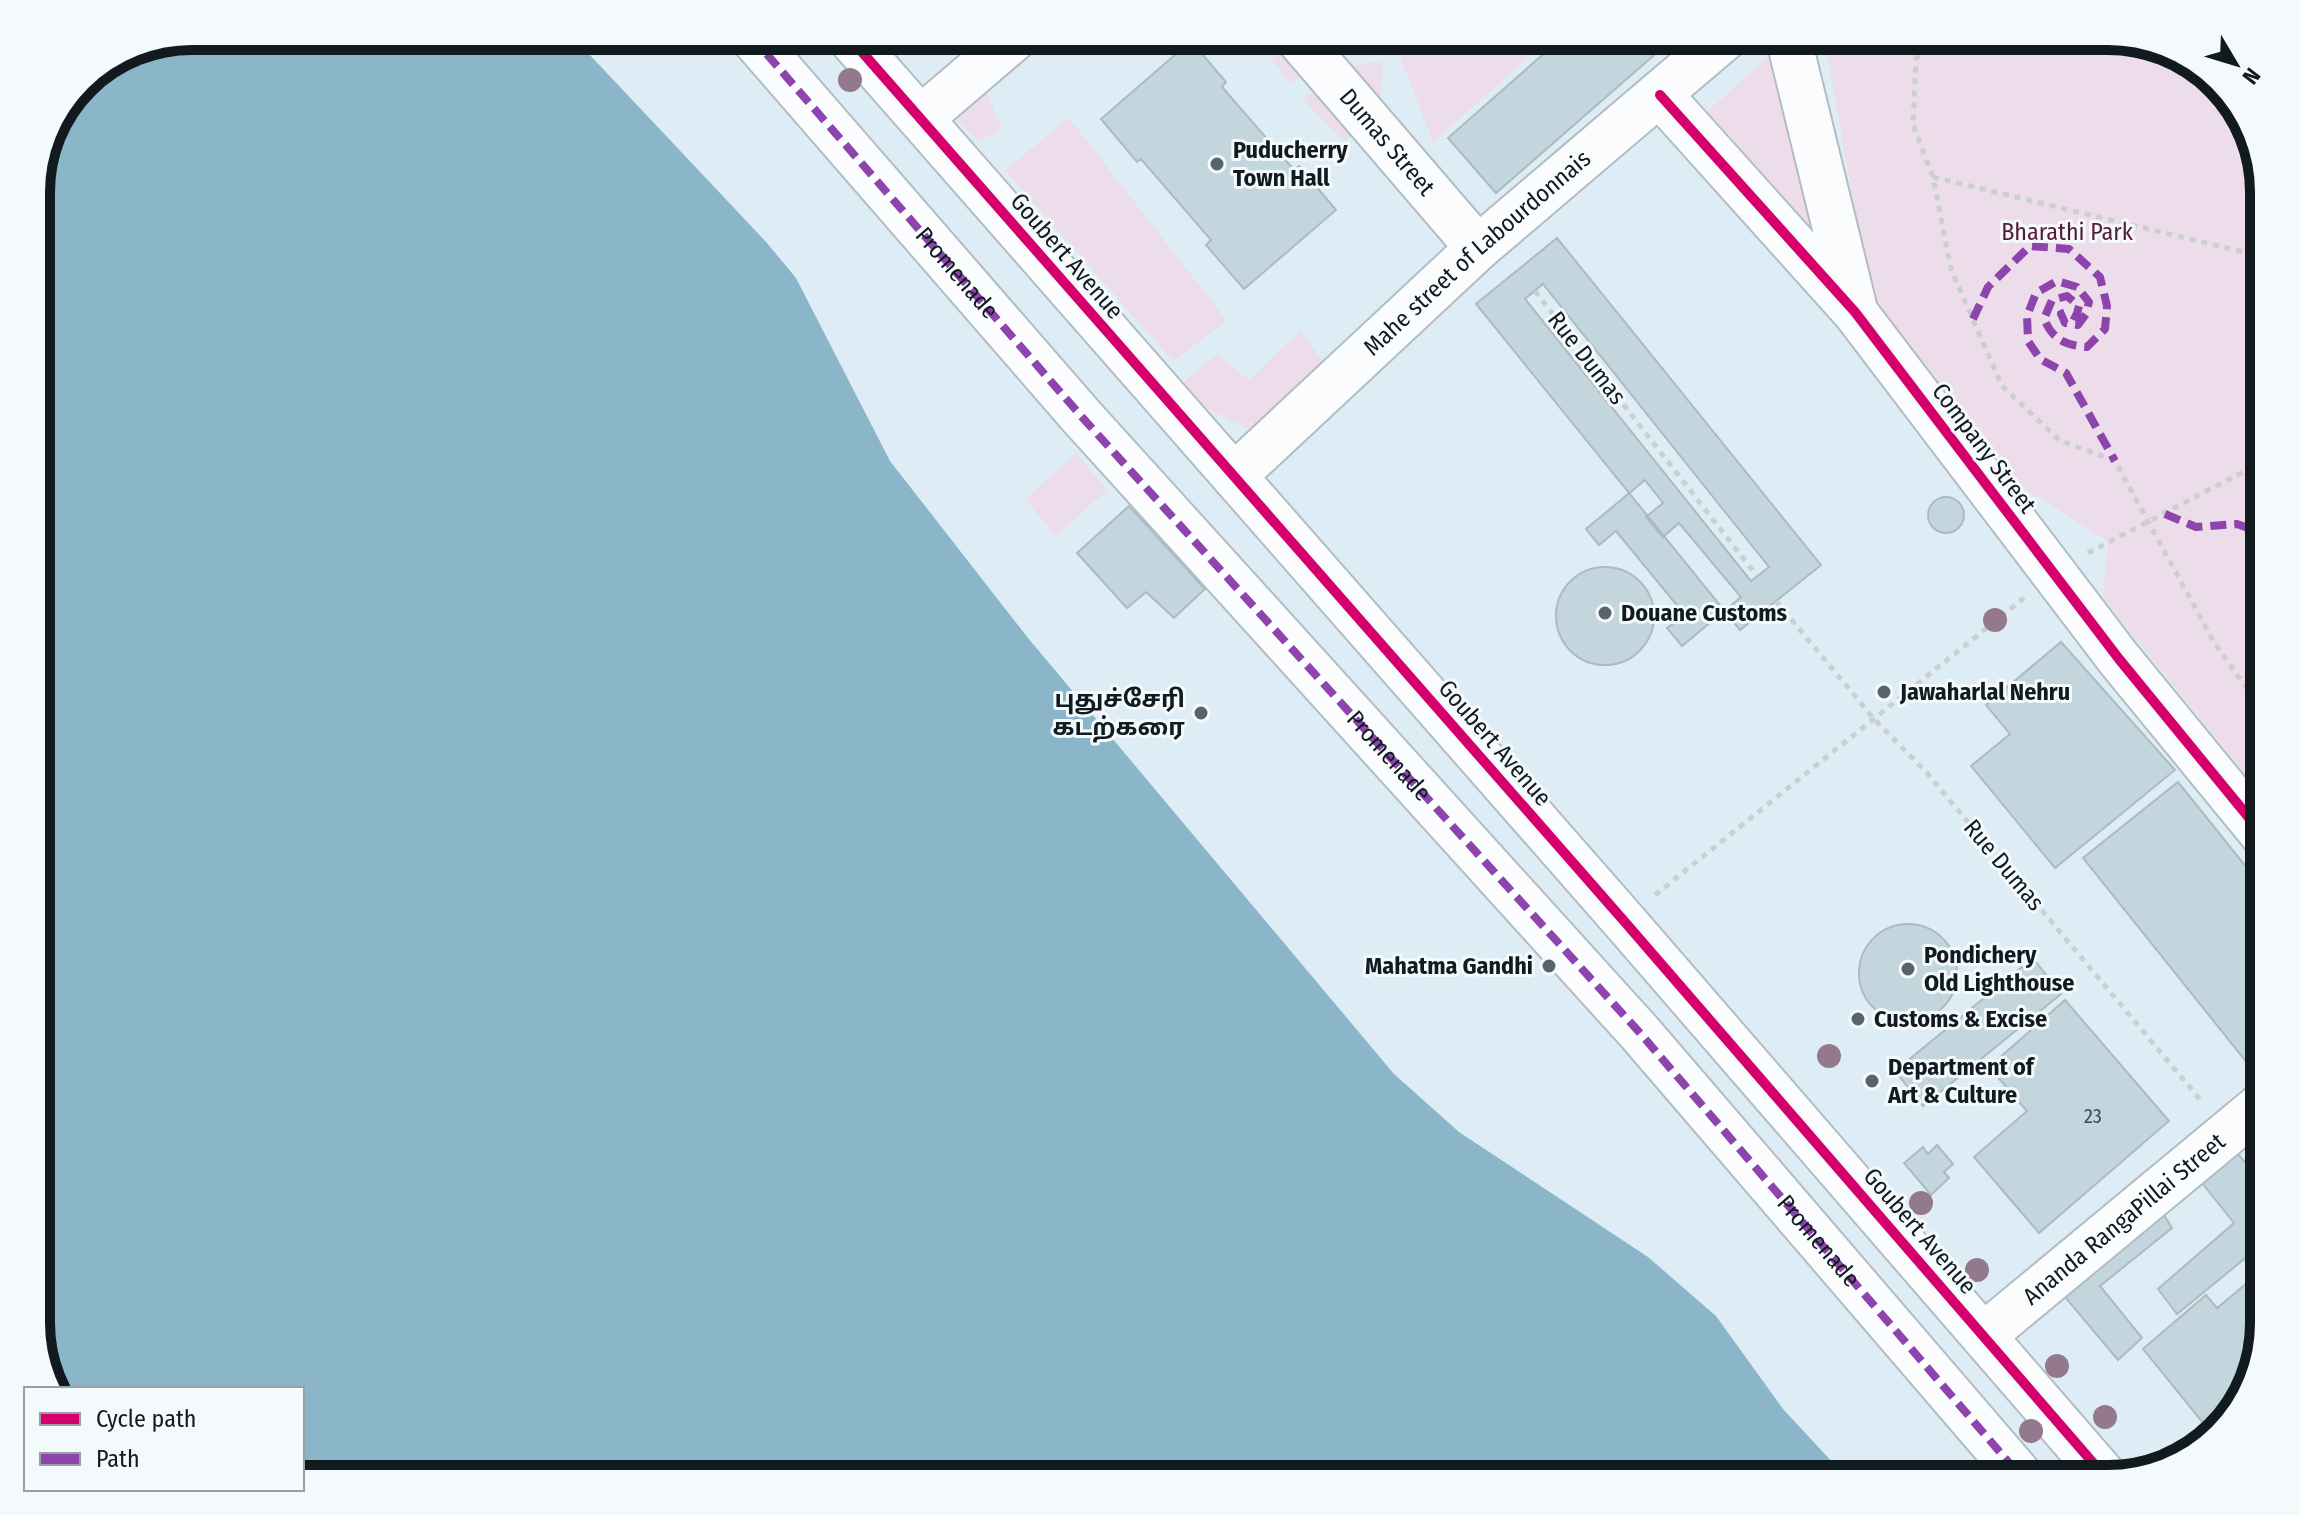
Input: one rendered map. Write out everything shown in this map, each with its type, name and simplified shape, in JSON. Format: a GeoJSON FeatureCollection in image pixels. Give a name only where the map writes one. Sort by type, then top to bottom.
{"type":"FeatureCollection","features":[{"type":"Feature","properties":{"kind":"street","name":"Promenade"},"geometry":{"type":"LineString","coordinates":[[763,50],[1081,416],[1640,1033],[2011,1465]]}},
{"type":"Feature","properties":{"kind":"street","name":"Goubert Avenue"},"geometry":{"type":"LineString","coordinates":[[860,50],[1624,921],[2095,1465]]}},
{"type":"Feature","properties":{"kind":"street"},"geometry":{"type":"LineString","coordinates":[[921,118],[1001,50]]}},
{"type":"Feature","properties":{"kind":"street","name":"Dumas Street"},"geometry":{"type":"LineString","coordinates":[[1308,50],[1478,248]]}},
{"type":"Feature","properties":{"kind":"street","name":"Mahe street of Labourdonnais"},"geometry":{"type":"LineString","coordinates":[[1234,476],[1478,248],[1711,50]]}},
{"type":"Feature","properties":{"kind":"street"},"geometry":{"type":"LineString","coordinates":[[1791,50],[1855,312]]}},
{"type":"Feature","properties":{"kind":"street","name":"Company Street"},"geometry":{"type":"LineString","coordinates":[[1660,95],[1855,312],[2119,659],[2250,819]]}},
{"type":"Feature","properties":{"kind":"street","name":"Ananda RangaPillai Street"},"geometry":{"type":"LineString","coordinates":[[1984,1335],[2250,1115]]}},
{"type":"Feature","properties":{"kind":"path"},"geometry":{"type":"LineString","coordinates":[[1923,50],[1916,59],[1913,125],[1933,177],[1951,269],[2002,386],[2059,440],[2115,461],[2215,644],[2250,693]]}},
{"type":"Feature","properties":{"kind":"path"},"geometry":{"type":"LineString","coordinates":[[1933,177],[2250,254]]}},
{"type":"Feature","properties":{"kind":"path"},"geometry":{"type":"LineString","coordinates":[[2108,541],[2149,523],[2250,469]]}},
{"type":"Feature","properties":{"kind":"path"},"geometry":{"type":"LineString","coordinates":[[1624,921],[2055,573]]}},
{"type":"Feature","properties":{"kind":"green space"},"geometry":{"type":"Polygon","coordinates":[[[1281,50],[1295,50],[1363,127],[1344,141],[1303,99],[1321,86],[1309,71],[1291,84],[1271,59],[1281,50]]]}},
{"type":"Feature","properties":{"kind":"green space"},"geometry":{"type":"Polygon","coordinates":[[[1318,50],[1333,50],[1337,68],[1383,61],[1379,118],[1318,50]]]}},
{"type":"Feature","properties":{"kind":"green space"},"geometry":{"type":"Polygon","coordinates":[[[1402,50],[1537,50],[1433,142],[1398,51],[1402,50]]]}},
{"type":"Feature","properties":{"kind":"green space","name":"Bharathi Park"},"geometry":{"type":"Polygon","coordinates":[[[1826,50],[2127,51],[2163,61],[2187,74],[2196,81],[2196,104],[2219,104],[2226,113],[2242,146],[2250,182],[2250,781],[2103,598],[2108,541],[2016,483],[1870,298],[1826,50]]]}},
{"type":"Feature","properties":{"kind":"green space"},"geometry":{"type":"Polygon","coordinates":[[[1768,56],[1824,256],[1706,113],[1768,56]]]}},
{"type":"Feature","properties":{"kind":"green space"},"geometry":{"type":"Polygon","coordinates":[[[981,81],[1002,128],[979,141],[953,116],[981,81]]]}},
{"type":"Feature","properties":{"kind":"green space"},"geometry":{"type":"Polygon","coordinates":[[[1069,118],[1227,321],[1173,361],[1005,170],[1069,118]]]}},
{"type":"Feature","properties":{"kind":"green space"},"geometry":{"type":"Polygon","coordinates":[[[1300,331],[1328,368],[1262,436],[1210,410],[1178,387],[1217,354],[1249,380],[1300,331]]]}},
{"type":"Feature","properties":{"kind":"green space"},"geometry":{"type":"Polygon","coordinates":[[[1076,454],[1107,490],[1056,536],[1025,499],[1076,454]]]}},
{"type":"Feature","properties":{"kind":"water"},"geometry":{"type":"Polygon","coordinates":[[[182,50],[585,50],[767,243],[796,278],[890,461],[1028,638],[1394,1074],[1459,1132],[1648,1257],[1716,1316],[1783,1409],[1835,1465],[304,1465],[304,1387],[66,1387],[55,1360],[50,1333],[50,182],[61,137],[79,105],[105,79],[121,69],[155,55],[182,50]]]}},
{"type":"Feature","properties":{"kind":"building","name":"Puducherry Town Hall"},"geometry":{"type":"Polygon","coordinates":[[[1181,50],[1199,50],[1226,82],[1222,87],[1294,170],[1299,166],[1336,210],[1244,289],[1206,245],[1211,240],[1141,159],[1137,162],[1101,119],[1181,50]]]}},
{"type":"Feature","properties":{"kind":"building"},"geometry":{"type":"Polygon","coordinates":[[[1548,50],[1660,50],[1496,193],[1448,138],[1548,50]]]}},
{"type":"Feature","properties":{"kind":"building"},"geometry":{"type":"Polygon","coordinates":[[[1557,238],[1821,565],[1740,630],[1476,304],[1557,238]],[[1543,284],[1525,299],[1751,581],[1769,567],[1543,284]]]}},
{"type":"Feature","properties":{"kind":"building"},"geometry":{"type":"Polygon","coordinates":[[[1645,480],[1663,503],[1646,517],[1663,537],[1679,523],[1741,597],[1682,646],[1667,628],[1685,615],[1616,531],[1599,545],[1586,529],[1645,480]]]}},
{"type":"Feature","properties":{"kind":"building"},"geometry":{"type":"Polygon","coordinates":[[[1946,497],[1959,502],[1964,515],[1959,528],[1946,533],[1933,528],[1928,515],[1933,502],[1946,497]]]}},
{"type":"Feature","properties":{"kind":"building"},"geometry":{"type":"Polygon","coordinates":[[[1129,506],[1205,589],[1174,618],[1146,592],[1127,608],[1077,553],[1129,506]]]}},
{"type":"Feature","properties":{"kind":"building","name":"Douane Customs"},"geometry":{"type":"Polygon","coordinates":[[[1605,567],[1624,570],[1640,581],[1651,597],[1654,616],[1651,635],[1640,651],[1624,662],[1605,665],[1586,662],[1570,651],[1559,635],[1556,616],[1559,597],[1570,581],[1586,570],[1605,567]]]}},
{"type":"Feature","properties":{"kind":"building"},"geometry":{"type":"Polygon","coordinates":[[[2061,642],[2175,770],[2055,868],[1971,766],[2010,734],[1986,705],[2061,642]]]}},
{"type":"Feature","properties":{"kind":"building"},"geometry":{"type":"Polygon","coordinates":[[[2178,782],[2250,872],[2250,1067],[2083,858],[2178,782]]]}},
{"type":"Feature","properties":{"kind":"building","name":"Pondichery Old Lighthouse"},"geometry":{"type":"Polygon","coordinates":[[[1908,924],[1927,928],[1943,938],[1953,954],[1957,973],[1953,992],[1943,1008],[1927,1018],[1908,1022],[1889,1018],[1873,1008],[1863,992],[1859,973],[1863,954],[1873,938],[1889,928],[1908,924]]]}},
{"type":"Feature","properties":{"kind":"building"},"geometry":{"type":"Polygon","coordinates":[[[2033,958],[2061,994],[1923,1106],[1895,1071],[2033,958]]]}},
{"type":"Feature","properties":{"kind":"building"},"geometry":{"type":"Polygon","coordinates":[[[2065,1000],[2169,1121],[2039,1233],[1974,1157],[2027,1111],[1989,1067],[2065,1000]]]}},
{"type":"Feature","properties":{"kind":"building"},"geometry":{"type":"Polygon","coordinates":[[[1937,1145],[1953,1164],[1944,1172],[1949,1178],[1931,1195],[1904,1163],[1923,1147],[1928,1154],[1937,1145]]]}},
{"type":"Feature","properties":{"kind":"building"},"geometry":{"type":"Polygon","coordinates":[[[2233,1148],[2250,1168],[2250,1254],[2177,1314],[2158,1289],[2234,1223],[2198,1178],[2233,1148]]]}},
{"type":"Feature","properties":{"kind":"building"},"geometry":{"type":"Polygon","coordinates":[[[2159,1207],[2172,1228],[2100,1286],[2142,1338],[2118,1360],[2059,1290],[2159,1207]]]}},
{"type":"Feature","properties":{"kind":"building"},"geometry":{"type":"Polygon","coordinates":[[[2250,1281],[2249,1342],[2245,1360],[2226,1402],[2206,1426],[2143,1349],[2206,1295],[2217,1308],[2250,1281]]]}},
{"type":"Feature","properties":{"kind":"marked path"},"geometry":{"type":"LineString","coordinates":[[763,50],[1081,416],[1640,1033],[2011,1465]]}},
{"type":"Feature","properties":{"kind":"marked path"},"geometry":{"type":"LineString","coordinates":[[1973,319],[1988,287],[2030,246],[2069,249],[2100,277],[2107,306],[2105,329],[2087,347],[2061,340],[2051,332],[2044,319],[2052,300],[2067,296],[2079,306],[2076,317],[2066,312],[2061,314],[2065,323],[2078,325],[2086,314],[2089,302],[2077,287],[2057,281],[2036,293],[2027,316],[2028,341],[2040,359],[2066,373],[2115,461]]}},
{"type":"Feature","properties":{"kind":"marked path"},"geometry":{"type":"LineString","coordinates":[[2165,514],[2196,527],[2237,524],[2250,529]]}},
{"type":"Feature","properties":{"kind":"cycle path"},"geometry":{"type":"LineString","coordinates":[[860,50],[1624,921],[2095,1465]]}},
{"type":"Feature","properties":{"kind":"cycle path"},"geometry":{"type":"LineString","coordinates":[[1660,95],[1855,312],[2119,659],[2250,819]]}},
{"type":"Feature","properties":{"kind":"place","name":"Puducherry Town Hall"},"geometry":{"type":"Point","coordinates":[1217,164]}},
{"type":"Feature","properties":{"kind":"place","name":"Douane Customs"},"geometry":{"type":"Point","coordinates":[1605,613]}},
{"type":"Feature","properties":{"kind":"place","name":"Jawaharlal Nehru"},"geometry":{"type":"Point","coordinates":[1884,692]}},
{"type":"Feature","properties":{"kind":"place","name":"புதுச்சேரி கடற்கரை"},"geometry":{"type":"Point","coordinates":[1201,713]}},
{"type":"Feature","properties":{"kind":"place","name":"Mahatma Gandhi"},"geometry":{"type":"Point","coordinates":[1549,966]}},
{"type":"Feature","properties":{"kind":"place","name":"Pondichery Old Lighthouse"},"geometry":{"type":"Point","coordinates":[1908,969]}},
{"type":"Feature","properties":{"kind":"place","name":"Customs & Excise"},"geometry":{"type":"Point","coordinates":[1858,1019]}},
{"type":"Feature","properties":{"kind":"place","name":"Department of Art & Culture"},"geometry":{"type":"Point","coordinates":[1872,1081]}}]}
